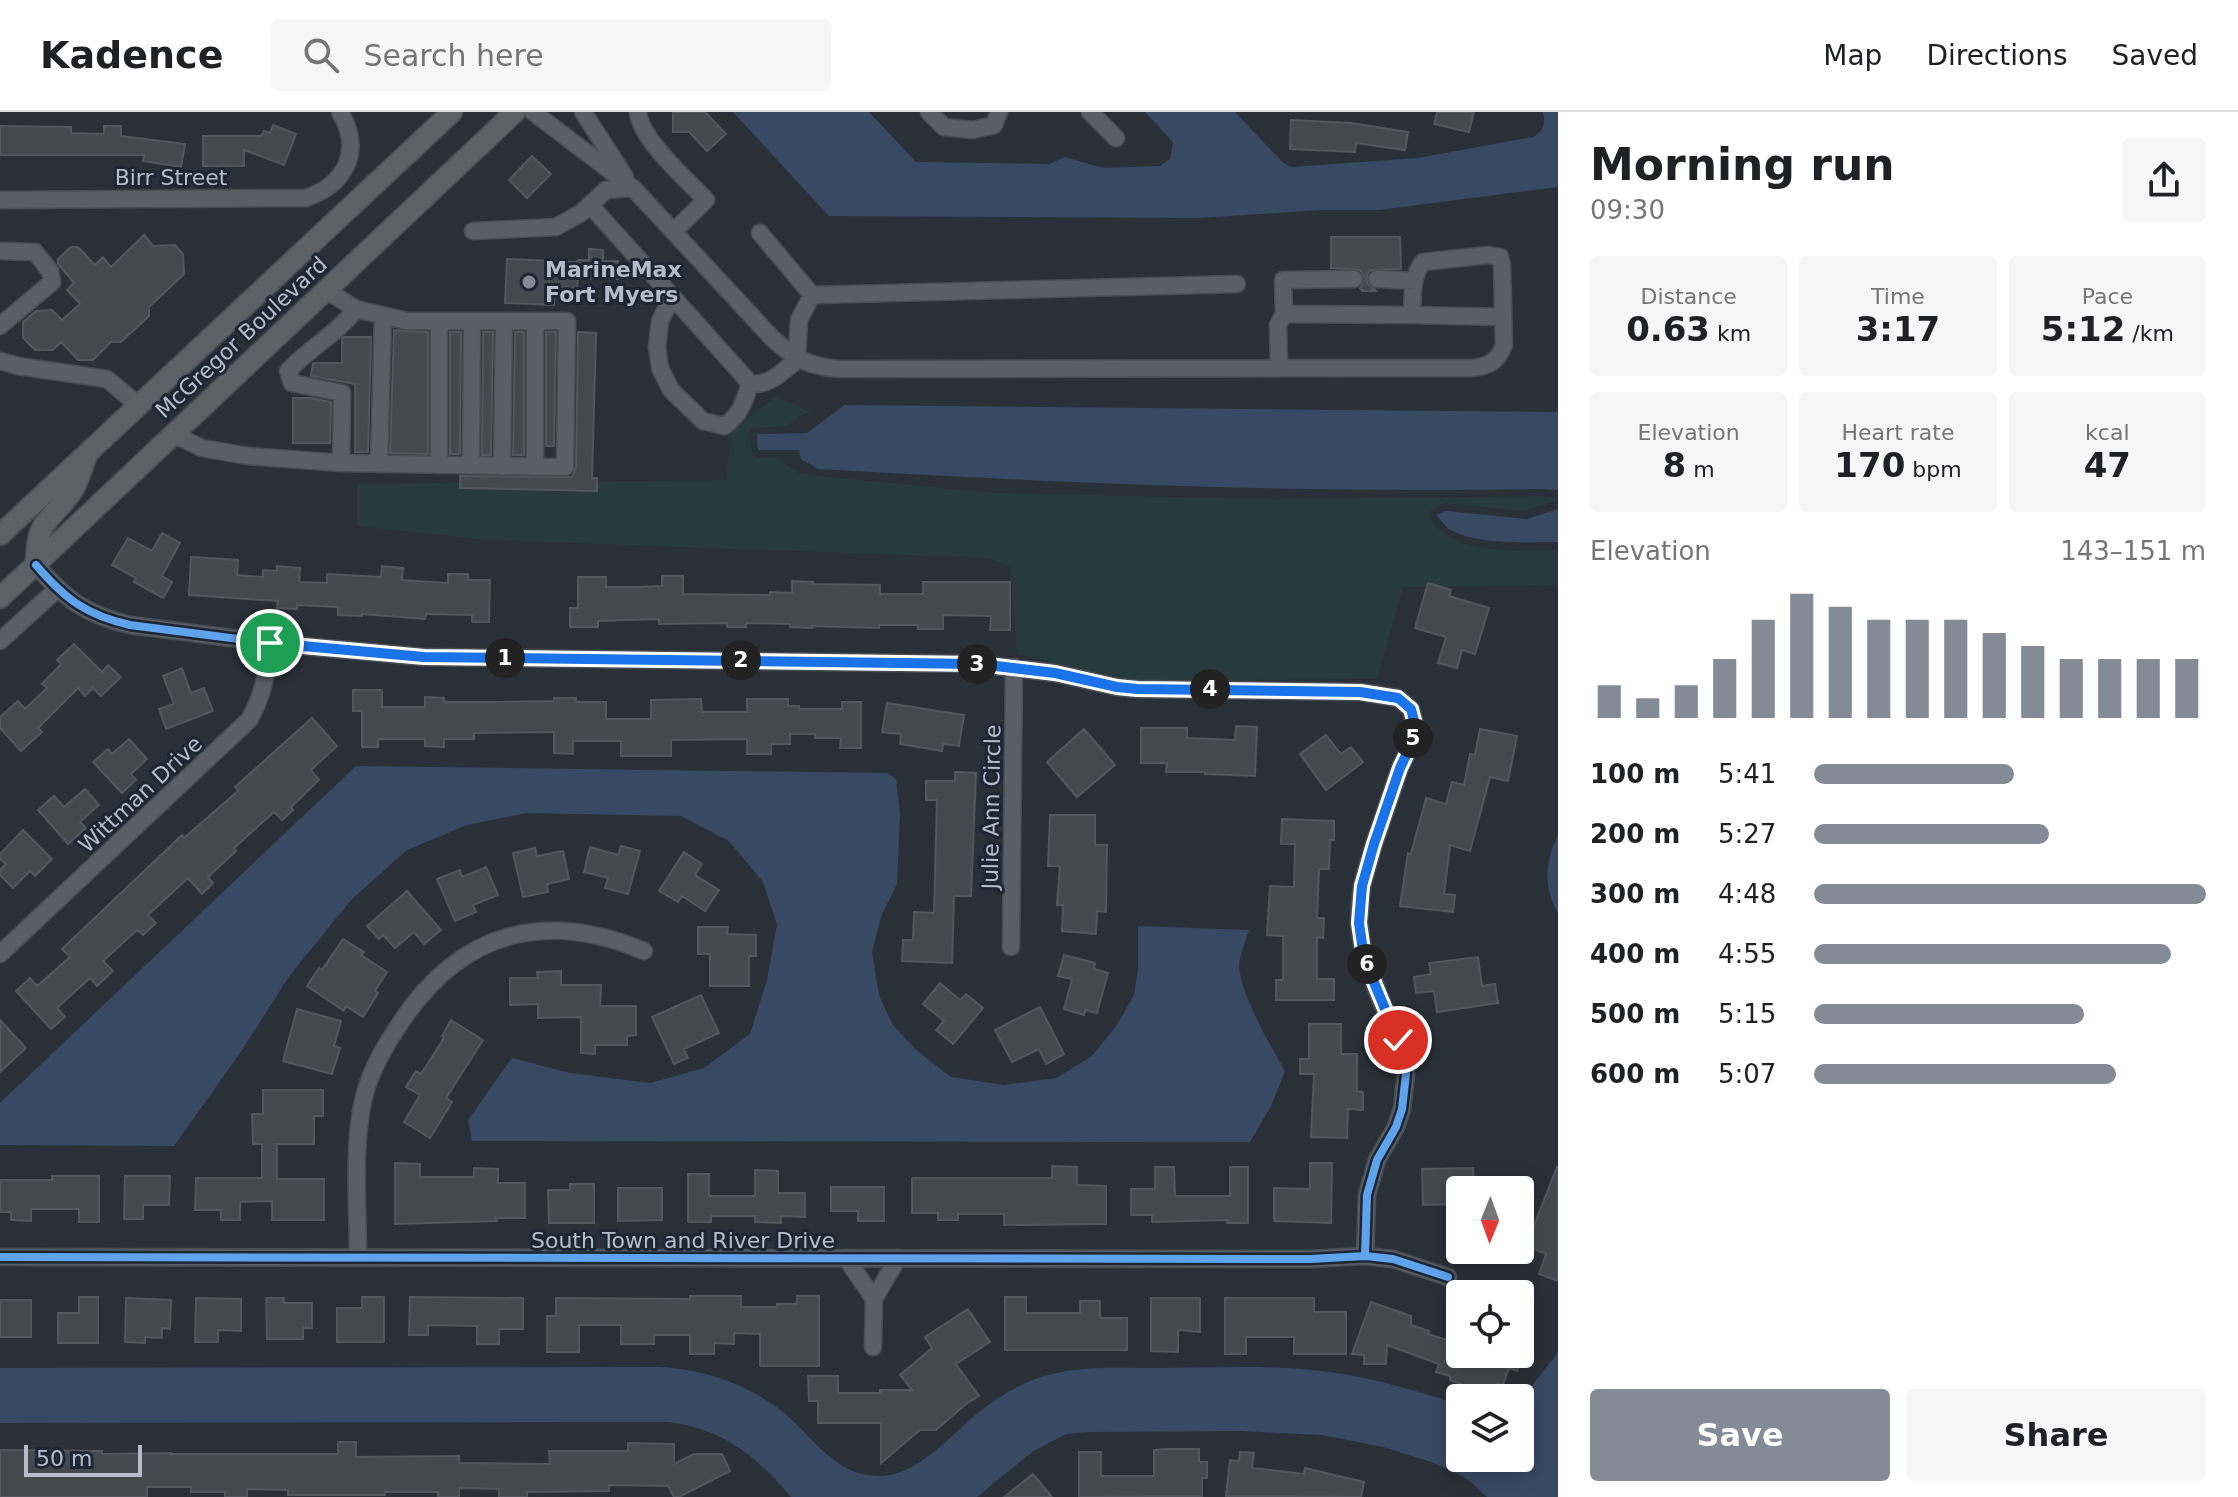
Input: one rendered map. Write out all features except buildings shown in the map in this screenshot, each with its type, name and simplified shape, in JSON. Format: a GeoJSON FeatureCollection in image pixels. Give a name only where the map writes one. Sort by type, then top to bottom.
{"type":"FeatureCollection","features":[{"type":"Feature","properties":{"kind":"main road","name":"McGregor Boulevard"},"geometry":{"type":"LineString","coordinates":[[0,535],[452,112]]}},
{"type":"Feature","properties":{"kind":"main road","name":"McGregor Boulevard"},"geometry":{"type":"LineString","coordinates":[[0,598],[515,112]]}},
{"type":"Feature","properties":{"kind":"main road"},"geometry":{"type":"LineString","coordinates":[[36,565],[40,529],[74,490],[87,453]]}},
{"type":"Feature","properties":{"kind":"street","name":"Birr Street"},"geometry":{"type":"LineString","coordinates":[[0,200],[306,198],[322,193],[336,181],[348,160],[347,124],[340,112]]}},
{"type":"Feature","properties":{"kind":"street"},"geometry":{"type":"LineString","coordinates":[[533,112],[633,188],[773,339],[797,360],[816,367],[1485,366],[1495,361],[1504,345],[1500,257],[1488,255],[1423,262],[1416,270],[1412,315]]}},
{"type":"Feature","properties":{"kind":"street"},"geometry":{"type":"LineString","coordinates":[[583,112],[633,188]]}},
{"type":"Feature","properties":{"kind":"street"},"geometry":{"type":"LineString","coordinates":[[638,112],[648,138],[706,200],[674,231]]}},
{"type":"Feature","properties":{"kind":"street"},"geometry":{"type":"LineString","coordinates":[[929,112],[944,127],[973,130],[994,125],[999,112]]}},
{"type":"Feature","properties":{"kind":"street"},"geometry":{"type":"LineString","coordinates":[[1090,112],[1116,138]]}},
{"type":"Feature","properties":{"kind":"street"},"geometry":{"type":"LineString","coordinates":[[473,231],[556,227],[581,213],[606,190],[633,188]]}},
{"type":"Feature","properties":{"kind":"street"},"geometry":{"type":"LineString","coordinates":[[590,205],[750,383],[758,385],[769,381],[797,360]]}},
{"type":"Feature","properties":{"kind":"street"},"geometry":{"type":"LineString","coordinates":[[760,233],[812,295]]}},
{"type":"Feature","properties":{"kind":"street"},"geometry":{"type":"LineString","coordinates":[[0,251],[35,252],[50,271],[52,282],[0,326]]}},
{"type":"Feature","properties":{"kind":"street"},"geometry":{"type":"LineString","coordinates":[[1279,368],[1278,325],[1284,314],[1283,280],[1354,279]]}},
{"type":"Feature","properties":{"kind":"street"},"geometry":{"type":"LineString","coordinates":[[1377,279],[1414,281]]}},
{"type":"Feature","properties":{"kind":"street"},"geometry":{"type":"LineString","coordinates":[[812,295],[1237,284]]}},
{"type":"Feature","properties":{"kind":"street"},"geometry":{"type":"LineString","coordinates":[[173,434],[202,448],[248,456],[341,463],[565,467],[567,321],[407,321],[356,309],[326,290]]}},
{"type":"Feature","properties":{"kind":"street"},"geometry":{"type":"LineString","coordinates":[[797,360],[799,320],[812,295]]}},
{"type":"Feature","properties":{"kind":"street"},"geometry":{"type":"LineString","coordinates":[[672,297],[660,321],[657,347],[660,368],[671,390],[703,421],[724,426],[734,420],[745,401],[750,383]]}},
{"type":"Feature","properties":{"kind":"street"},"geometry":{"type":"LineString","coordinates":[[341,463],[342,393],[292,383],[288,371],[304,353],[345,324],[356,309]]}},
{"type":"Feature","properties":{"kind":"street"},"geometry":{"type":"LineString","coordinates":[[1284,314],[1503,317]]}},
{"type":"Feature","properties":{"kind":"street"},"geometry":{"type":"LineString","coordinates":[[379,464],[383,316]]}},
{"type":"Feature","properties":{"kind":"street"},"geometry":{"type":"LineString","coordinates":[[439,321],[439,465]]}},
{"type":"Feature","properties":{"kind":"street"},"geometry":{"type":"LineString","coordinates":[[471,466],[472,321]]}},
{"type":"Feature","properties":{"kind":"street"},"geometry":{"type":"LineString","coordinates":[[502,467],[504,321]]}},
{"type":"Feature","properties":{"kind":"street"},"geometry":{"type":"LineString","coordinates":[[535,321],[535,467]]}},
{"type":"Feature","properties":{"kind":"street"},"geometry":{"type":"LineString","coordinates":[[0,361],[107,379],[138,405]]}},
{"type":"Feature","properties":{"kind":"street"},"geometry":{"type":"LineString","coordinates":[[36,565],[74,603],[109,621],[270,643],[424,657],[979,664],[1055,673],[1137,689],[1318,690],[1369,692],[1398,698],[1411,709],[1416,728],[1374,844],[1362,886],[1359,923],[1362,944],[1404,1057],[1406,1074],[1402,1109],[1396,1127],[1377,1160],[1367,1195],[1365,1256]]}},
{"type":"Feature","properties":{"kind":"street"},"geometry":{"type":"LineString","coordinates":[[0,641],[57,589]]}},
{"type":"Feature","properties":{"kind":"street","name":"Wittman Drive"},"geometry":{"type":"LineString","coordinates":[[0,954],[249,720],[264,687],[270,643]]}},
{"type":"Feature","properties":{"kind":"street","name":"Julie Ann Circle"},"geometry":{"type":"LineString","coordinates":[[1011,947],[1014,667]]}},
{"type":"Feature","properties":{"kind":"street"},"geometry":{"type":"LineString","coordinates":[[358,1257],[358,1134],[365,1092],[389,1041],[425,989],[464,956],[499,940],[536,931],[575,931],[608,938],[644,951]]}},
{"type":"Feature","properties":{"kind":"street","name":"South Town and River Drive"},"geometry":{"type":"LineString","coordinates":[[0,1257],[1310,1259],[1365,1256],[1393,1259],[1448,1277]]}},
{"type":"Feature","properties":{"kind":"street"},"geometry":{"type":"LineString","coordinates":[[846,1258],[874,1299]]}},
{"type":"Feature","properties":{"kind":"street"},"geometry":{"type":"LineString","coordinates":[[873,1347],[874,1299],[898,1258]]}},
{"type":"Feature","properties":{"kind":"green space"},"geometry":{"type":"Polygon","coordinates":[[[777,396],[812,413],[805,413],[787,426],[753,428],[750,432],[752,452],[758,457],[778,458],[800,474],[994,493],[1269,499],[1557,498],[1524,511],[1446,503],[1432,509],[1429,516],[1439,529],[1469,545],[1506,550],[1558,550],[1558,585],[1403,587],[1377,679],[1134,681],[1017,654],[1010,567],[989,558],[487,540],[357,526],[357,484],[726,480],[731,430],[777,396]]]}},
{"type":"Feature","properties":{"kind":"water"},"geometry":{"type":"Polygon","coordinates":[[[733,112],[869,112],[916,162],[1049,164],[1065,157],[1103,168],[1160,166],[1170,159],[1173,142],[1145,112],[1235,112],[1282,162],[1291,167],[1418,158],[1533,137],[1543,127],[1543,112],[1558,112],[1558,187],[1379,210],[1321,210],[1201,218],[829,216],[733,112]]]}},
{"type":"Feature","properties":{"kind":"water"},"geometry":{"type":"Polygon","coordinates":[[[845,405],[1558,412],[1558,490],[1268,488],[998,479],[818,469],[801,459],[799,450],[758,450],[757,434],[807,433],[845,405]]]}},
{"type":"Feature","properties":{"kind":"water"},"geometry":{"type":"Polygon","coordinates":[[[1558,509],[1558,542],[1502,542],[1472,538],[1449,529],[1436,515],[1446,511],[1527,519],[1558,509]]]}},
{"type":"Feature","properties":{"kind":"water"},"geometry":{"type":"Polygon","coordinates":[[[356,766],[887,773],[896,779],[900,814],[897,884],[882,914],[872,952],[879,995],[892,1024],[916,1050],[951,1077],[1004,1085],[1056,1078],[1092,1056],[1117,1025],[1134,995],[1138,969],[1138,926],[1249,930],[1239,963],[1241,979],[1285,1071],[1271,1106],[1250,1142],[472,1141],[468,1120],[512,1058],[570,1073],[650,1083],[704,1068],[750,1034],[767,980],[777,924],[763,882],[729,841],[681,816],[526,813],[467,825],[407,850],[352,899],[290,975],[240,1053],[174,1146],[0,1145],[0,1103],[356,766]]]}},
{"type":"Feature","properties":{"kind":"water"},"geometry":{"type":"Polygon","coordinates":[[[1558,836],[1558,913],[1548,885],[1548,865],[1558,836]]]}},
{"type":"Feature","properties":{"kind":"water"},"geometry":{"type":"Polygon","coordinates":[[[1558,1353],[1558,1497],[1487,1497],[1454,1472],[1534,1472],[1536,1380],[1558,1353]]]}},
{"type":"Feature","properties":{"kind":"water"},"geometry":{"type":"Polygon","coordinates":[[[660,1367],[707,1374],[751,1391],[779,1409],[837,1462],[865,1475],[882,1476],[909,1469],[993,1401],[1017,1387],[1073,1370],[1236,1367],[1312,1370],[1406,1388],[1446,1401],[1446,1469],[1383,1447],[1323,1435],[1242,1431],[1091,1432],[1066,1434],[1032,1452],[977,1497],[791,1497],[765,1469],[737,1446],[705,1430],[668,1422],[0,1423],[0,1368],[660,1367]]]}},
{"type":"Feature","properties":{"kind":"cycle path"},"geometry":{"type":"LineString","coordinates":[[36,565],[77,604],[115,621],[270,643],[424,657],[979,664],[1055,673],[1137,689],[1360,692],[1398,698],[1411,709],[1416,728],[1374,844],[1362,886],[1359,923],[1362,944],[1404,1057],[1406,1074],[1402,1109],[1396,1127],[1377,1160],[1367,1195],[1365,1256]]}},
{"type":"Feature","properties":{"kind":"cycle path"},"geometry":{"type":"LineString","coordinates":[[0,1257],[1310,1259],[1365,1256],[1393,1259],[1448,1277]]}},
{"type":"Feature","properties":{"kind":"place","name":"MarineMax Fort Myers"},"geometry":{"type":"Point","coordinates":[529,282]}},
{"type":"Feature","properties":{"kind":"route"},"geometry":{"type":"LineString","coordinates":[[270,643],[424,657],[979,664],[1055,673],[1137,689],[1318,690],[1378,693],[1398,698],[1411,709],[1416,728],[1374,844],[1362,886],[1359,923],[1368,968],[1398,1040]]}}]}
